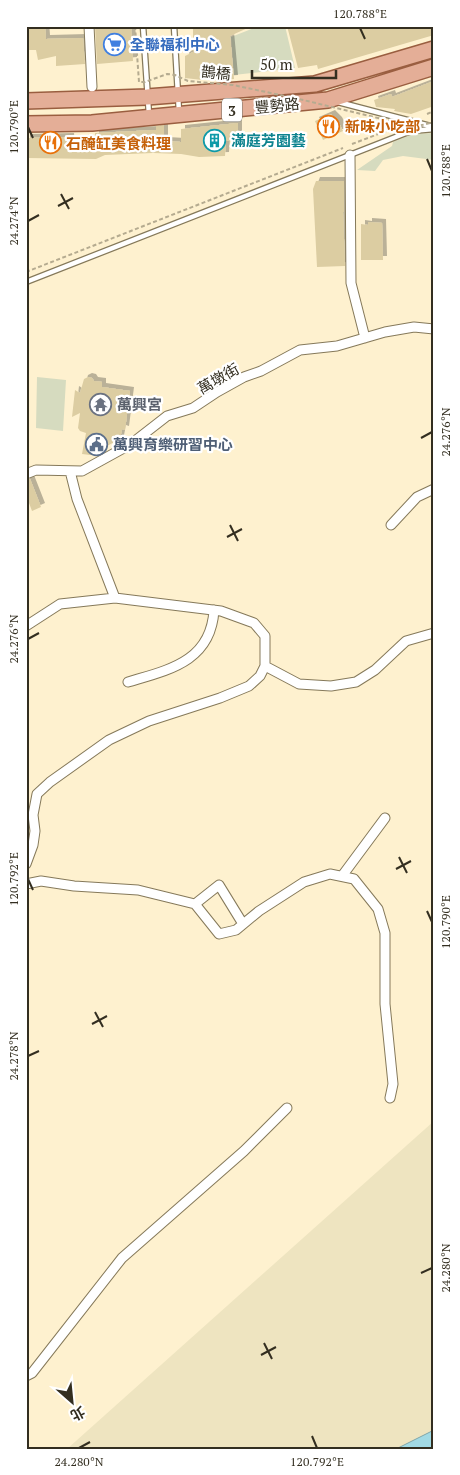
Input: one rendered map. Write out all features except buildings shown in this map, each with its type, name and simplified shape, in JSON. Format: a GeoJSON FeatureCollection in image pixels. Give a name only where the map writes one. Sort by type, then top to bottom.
{"type":"FeatureCollection","features":[{"type":"Feature","properties":{"kind":"main road","name":"豐勢路"},"geometry":{"type":"LineString","coordinates":[[26,101],[147,97],[315,84],[434,49]]}},
{"type":"Feature","properties":{"kind":"main road","name":"豐勢路"},"geometry":{"type":"LineString","coordinates":[[26,124],[92,123],[180,116],[328,100],[434,67]]}},
{"type":"Feature","properties":{"kind":"street"},"geometry":{"type":"LineString","coordinates":[[89,26],[92,87]]}},
{"type":"Feature","properties":{"kind":"street"},"geometry":{"type":"LineString","coordinates":[[350,155],[351,283],[365,338]]}},
{"type":"Feature","properties":{"kind":"street","name":"萬墩街"},"geometry":{"type":"LineString","coordinates":[[26,474],[36,470],[82,471],[131,444],[167,416],[193,408],[244,377],[261,371],[300,350],[337,346],[385,332],[414,327],[434,329]]}},
{"type":"Feature","properties":{"kind":"street"},"geometry":{"type":"LineString","coordinates":[[70,471],[77,499],[115,598]]}},
{"type":"Feature","properties":{"kind":"street"},"geometry":{"type":"LineString","coordinates":[[391,525],[417,497],[434,489]]}},
{"type":"Feature","properties":{"kind":"street"},"geometry":{"type":"LineString","coordinates":[[26,626],[60,604],[115,598],[214,610],[254,623],[265,636],[265,666],[260,676],[249,686],[220,698],[178,710],[141,724],[109,740],[50,782],[37,794],[33,815],[34,838],[26,864]]}},
{"type":"Feature","properties":{"kind":"street"},"geometry":{"type":"LineString","coordinates":[[128,682],[181,665],[205,641],[213,622],[214,610]]}},
{"type":"Feature","properties":{"kind":"street"},"geometry":{"type":"LineString","coordinates":[[265,666],[299,684],[331,686],[356,682],[375,670],[406,641],[434,633]]}},
{"type":"Feature","properties":{"kind":"street"},"geometry":{"type":"LineString","coordinates":[[342,876],[385,818]]}},
{"type":"Feature","properties":{"kind":"street"},"geometry":{"type":"LineString","coordinates":[[26,884],[41,881],[74,886],[138,890],[195,904],[219,934],[236,930],[259,911],[304,882],[330,874],[354,879],[378,909],[385,933],[385,1004],[393,1084],[390,1098]]}},
{"type":"Feature","properties":{"kind":"street"},"geometry":{"type":"LineString","coordinates":[[195,904],[219,885],[243,924]]}},
{"type":"Feature","properties":{"kind":"street"},"geometry":{"type":"LineString","coordinates":[[26,1376],[32,1372],[122,1258],[244,1151],[288,1108]]}},
{"type":"Feature","properties":{"kind":"lane"},"geometry":{"type":"LineString","coordinates":[[143,26],[150,118]]}},
{"type":"Feature","properties":{"kind":"lane"},"geometry":{"type":"LineString","coordinates":[[174,26],[180,116]]}},
{"type":"Feature","properties":{"kind":"lane"},"geometry":{"type":"LineString","coordinates":[[328,100],[434,128]]}},
{"type":"Feature","properties":{"kind":"lane"},"geometry":{"type":"LineString","coordinates":[[26,282],[411,131],[434,128]]}},
{"type":"Feature","properties":{"kind":"path","name":"鵲橋"},"geometry":{"type":"LineString","coordinates":[[135,26],[139,82],[145,82],[167,74],[175,75],[188,81],[233,85],[406,125],[418,126],[434,122]]}},
{"type":"Feature","properties":{"kind":"path"},"geometry":{"type":"LineString","coordinates":[[427,114],[434,111]]}},
{"type":"Feature","properties":{"kind":"path"},"geometry":{"type":"LineString","coordinates":[[26,272],[389,130]]}},
{"type":"Feature","properties":{"kind":"green space"},"geometry":{"type":"Polygon","coordinates":[[[253,26],[285,26],[295,68],[234,75],[231,37],[254,28],[253,26]]]}},
{"type":"Feature","properties":{"kind":"green space"},"geometry":{"type":"Polygon","coordinates":[[[434,133],[434,160],[403,156],[383,160],[375,171],[357,170],[392,146],[393,142],[413,134],[434,133]]]}},
{"type":"Feature","properties":{"kind":"green space"},"geometry":{"type":"Polygon","coordinates":[[[37,377],[66,380],[63,431],[36,428],[37,377]]]}},
{"type":"Feature","properties":{"kind":"sand"},"geometry":{"type":"Polygon","coordinates":[[[434,1121],[434,1449],[67,1449],[434,1121]]]}},
{"type":"Feature","properties":{"kind":"water"},"geometry":{"type":"Polygon","coordinates":[[[434,1430],[434,1449],[396,1449],[434,1430]]]}},
{"type":"Feature","properties":{"kind":"place","name":"全聯福利中心"},"geometry":{"type":"Point","coordinates":[114,44]}},
{"type":"Feature","properties":{"kind":"place","name":"新味小吃部"},"geometry":{"type":"Point","coordinates":[329,126]}},
{"type":"Feature","properties":{"kind":"place","name":"滿庭芳園藝"},"geometry":{"type":"Point","coordinates":[215,140]}},
{"type":"Feature","properties":{"kind":"place","name":"石醃缸美食料理"},"geometry":{"type":"Point","coordinates":[50,143]}},
{"type":"Feature","properties":{"kind":"place","name":"萬興宮"},"geometry":{"type":"Point","coordinates":[101,404]}},
{"type":"Feature","properties":{"kind":"place","name":"萬興育樂研習中心"},"geometry":{"type":"Point","coordinates":[97,444]}}]}
